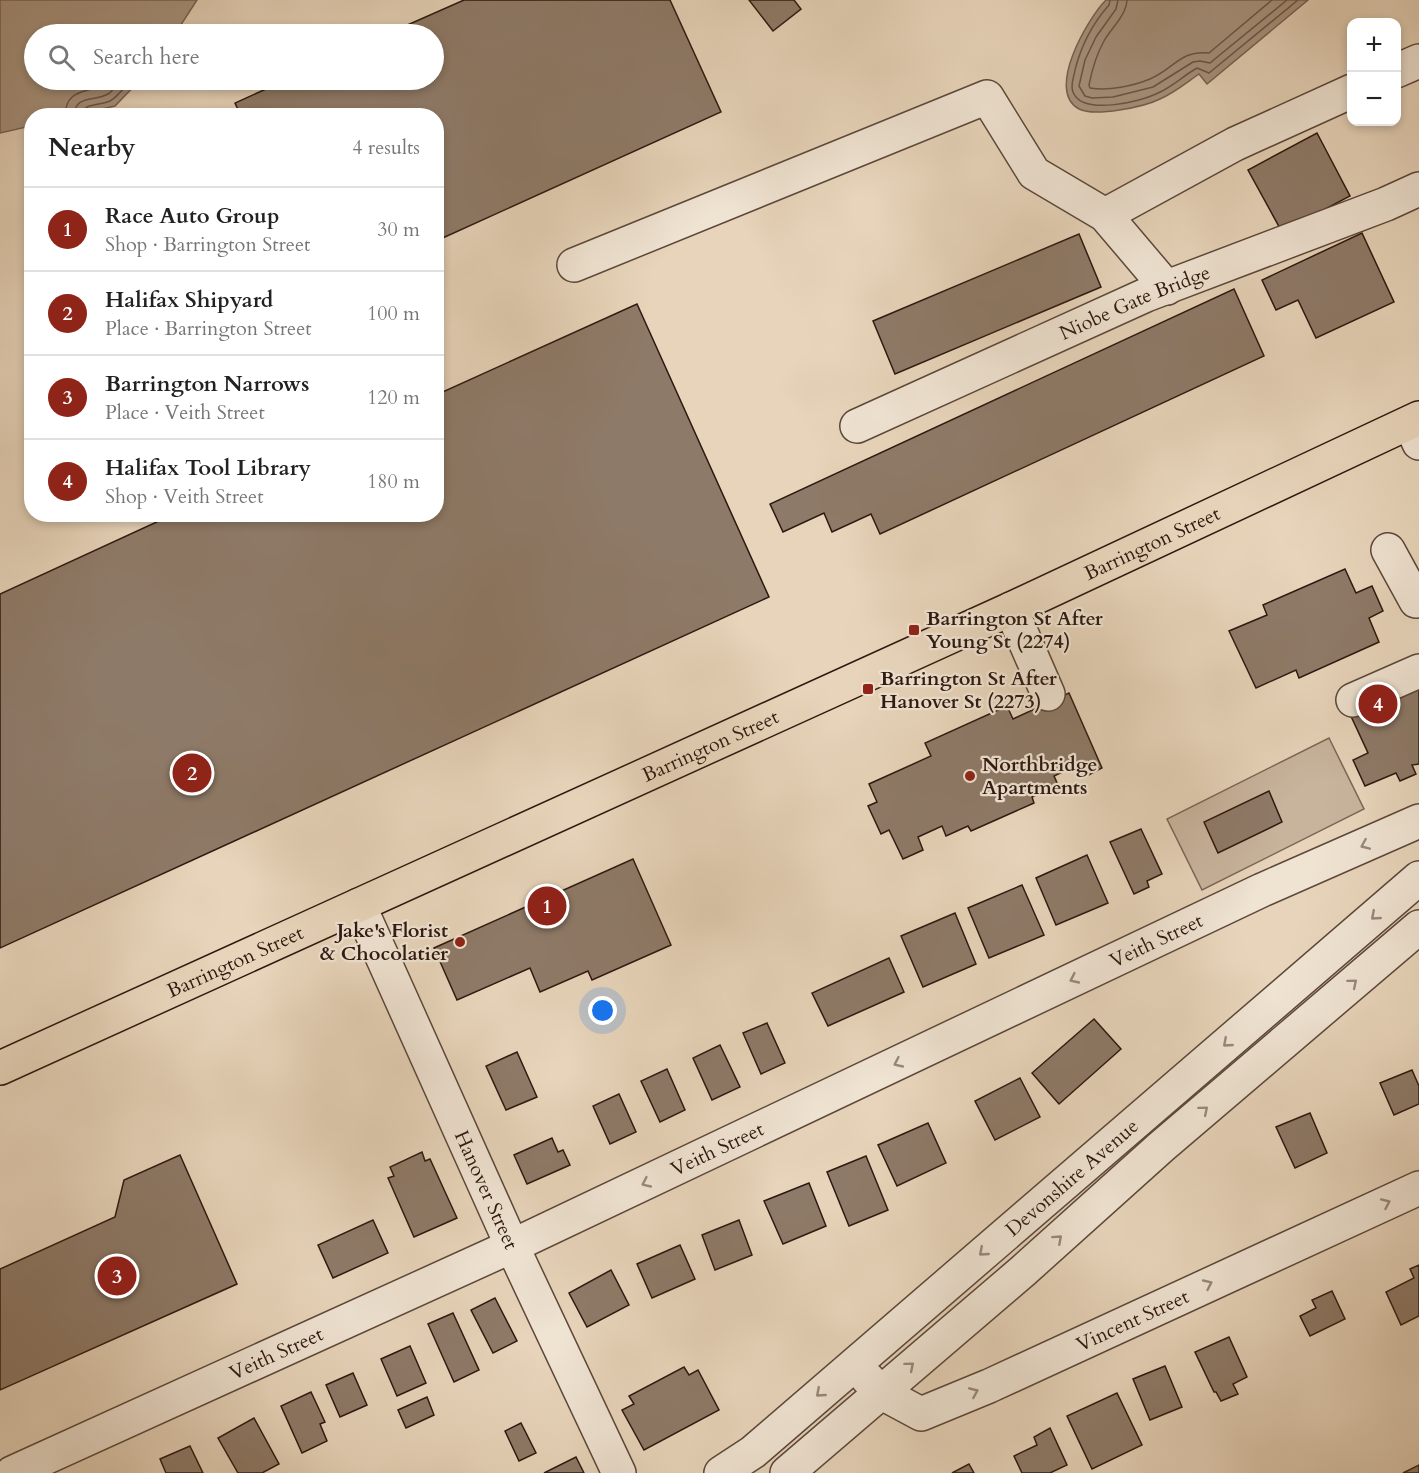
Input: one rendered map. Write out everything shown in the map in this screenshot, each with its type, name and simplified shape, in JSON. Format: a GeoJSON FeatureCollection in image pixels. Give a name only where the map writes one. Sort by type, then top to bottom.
{"type":"FeatureCollection","features":[{"type":"Feature","properties":{"kind":"main road","name":"Barrington Street"},"geometry":{"type":"LineString","coordinates":[[0,1068],[1011,609],[1416,428]]}},
{"type":"Feature","properties":{"kind":"street"},"geometry":{"type":"LineString","coordinates":[[1401,69],[1419,61]]}},
{"type":"Feature","properties":{"kind":"street"},"geometry":{"type":"LineString","coordinates":[[1106,215],[1235,144],[1347,93]]}},
{"type":"Feature","properties":{"kind":"street"},"geometry":{"type":"LineString","coordinates":[[574,265],[987,97],[1034,173],[1106,215],[1167,288]]}},
{"type":"Feature","properties":{"kind":"street","name":"Niobe Gate Bridge"},"geometry":{"type":"LineString","coordinates":[[857,426],[1167,288],[1386,204],[1419,189]]}},
{"type":"Feature","properties":{"kind":"street"},"geometry":{"type":"LineString","coordinates":[[1388,550],[1416,601],[1419,600]]}},
{"type":"Feature","properties":{"kind":"street"},"geometry":{"type":"LineString","coordinates":[[1011,609],[1048,694]]}},
{"type":"Feature","properties":{"kind":"street"},"geometry":{"type":"LineString","coordinates":[[1353,700],[1419,671]]}},
{"type":"Feature","properties":{"kind":"street","name":"Veith Street"},"geometry":{"type":"LineString","coordinates":[[12,1473],[512,1246],[1262,890],[1419,821]]}},
{"type":"Feature","properties":{"kind":"street","name":"Devonshire Avenue"},"geometry":{"type":"LineString","coordinates":[[721,1473],[753,1452],[1419,878]]}},
{"type":"Feature","properties":{"kind":"street","name":"Hanover Street"},"geometry":{"type":"LineString","coordinates":[[359,905],[512,1246],[619,1473]]}},
{"type":"Feature","properties":{"kind":"street","name":"Devonshire Avenue"},"geometry":{"type":"LineString","coordinates":[[787,1473],[1023,1271],[1170,1139],[1419,927]]}},
{"type":"Feature","properties":{"kind":"street","name":"Vincent Street"},"geometry":{"type":"LineString","coordinates":[[855,1363],[879,1392],[921,1414],[988,1386],[1419,1188]]}},
{"type":"Feature","properties":{"kind":"shaded area"},"geometry":{"type":"Polygon","coordinates":[[[1329,738],[1364,809],[1202,890],[1167,819],[1329,738]]]}},
{"type":"Feature","properties":{"kind":"water"},"geometry":{"type":"Polygon","coordinates":[[[0,0],[197,0],[181,24],[24,24],[24,90],[130,90],[115,106],[106,108],[24,108],[24,128],[0,133],[0,0]]]}},
{"type":"Feature","properties":{"kind":"water"},"geometry":{"type":"Polygon","coordinates":[[[1106,0],[1308,0],[1207,84],[1199,74],[1170,94],[1153,102],[1120,110],[1086,111],[1079,109],[1070,100],[1066,87],[1068,71],[1073,54],[1089,22],[1106,0]]]}},
{"type":"Feature","properties":{"kind":"building"},"geometry":{"type":"Polygon","coordinates":[[[464,0],[670,0],[721,112],[444,237],[444,108],[237,108],[235,103],[264,90],[444,90],[444,24],[410,24],[464,0]]]}},
{"type":"Feature","properties":{"kind":"building"},"geometry":{"type":"Polygon","coordinates":[[[749,0],[794,0],[801,9],[773,31],[749,0]]]}},
{"type":"Feature","properties":{"kind":"building"},"geometry":{"type":"Polygon","coordinates":[[[1317,133],[1350,196],[1282,232],[1248,170],[1317,133]]]}},
{"type":"Feature","properties":{"kind":"building"},"geometry":{"type":"Polygon","coordinates":[[[1362,233],[1394,302],[1316,338],[1298,300],[1276,310],[1262,280],[1362,233]]]}},
{"type":"Feature","properties":{"kind":"building"},"geometry":{"type":"Polygon","coordinates":[[[1079,234],[1101,287],[895,374],[873,321],[1079,234]]]}},
{"type":"Feature","properties":{"kind":"building"},"geometry":{"type":"Polygon","coordinates":[[[1234,289],[1264,356],[880,534],[871,514],[832,532],[824,513],[783,532],[770,504],[1234,289]]]}},
{"type":"Feature","properties":{"kind":"building"},"geometry":{"type":"Polygon","coordinates":[[[637,304],[769,597],[0,948],[0,594],[157,522],[444,522],[444,391],[637,304]]]}},
{"type":"Feature","properties":{"kind":"building"},"geometry":{"type":"Polygon","coordinates":[[[1345,569],[1356,593],[1372,586],[1383,611],[1369,618],[1379,642],[1299,678],[1296,670],[1256,688],[1229,631],[1267,615],[1263,605],[1345,569]]]}},
{"type":"Feature","properties":{"kind":"building"},"geometry":{"type":"Polygon","coordinates":[[[1419,683],[1419,764],[1412,765],[1416,774],[1400,781],[1396,773],[1365,786],[1353,760],[1368,753],[1350,714],[1419,683]]]}},
{"type":"Feature","properties":{"kind":"building","name":"Northbridge Apartments"},"geometry":{"type":"Polygon","coordinates":[[[1069,693],[1102,768],[1085,777],[1079,764],[1054,776],[1058,785],[1032,797],[1034,803],[971,831],[968,826],[946,836],[942,826],[918,837],[923,850],[903,859],[889,830],[881,834],[868,806],[877,802],[869,784],[931,756],[925,743],[1007,706],[1013,719],[1069,693]]]}},
{"type":"Feature","properties":{"kind":"building"},"geometry":{"type":"Polygon","coordinates":[[[1269,791],[1282,822],[1218,853],[1204,822],[1269,791]]]}},
{"type":"Feature","properties":{"kind":"building"},"geometry":{"type":"Polygon","coordinates":[[[1141,829],[1162,874],[1147,881],[1149,887],[1134,894],[1110,842],[1141,829]]]}},
{"type":"Feature","properties":{"kind":"building"},"geometry":{"type":"Polygon","coordinates":[[[1087,855],[1108,903],[1056,925],[1036,878],[1087,855]]]}},
{"type":"Feature","properties":{"kind":"building"},"geometry":{"type":"Polygon","coordinates":[[[633,859],[671,945],[592,980],[588,971],[540,992],[530,968],[457,1000],[434,948],[633,859]]]}},
{"type":"Feature","properties":{"kind":"building"},"geometry":{"type":"Polygon","coordinates":[[[1022,885],[1044,935],[989,958],[968,908],[1022,885]]]}},
{"type":"Feature","properties":{"kind":"building"},"geometry":{"type":"Polygon","coordinates":[[[955,913],[976,964],[923,987],[901,936],[955,913]]]}},
{"type":"Feature","properties":{"kind":"building"},"geometry":{"type":"Polygon","coordinates":[[[889,958],[904,992],[828,1026],[812,993],[889,958]]]}},
{"type":"Feature","properties":{"kind":"building"},"geometry":{"type":"Polygon","coordinates":[[[1094,1019],[1121,1049],[1059,1104],[1032,1073],[1094,1019]]]}},
{"type":"Feature","properties":{"kind":"building"},"geometry":{"type":"Polygon","coordinates":[[[767,1023],[785,1063],[761,1074],[743,1033],[767,1023]]]}},
{"type":"Feature","properties":{"kind":"building"},"geometry":{"type":"Polygon","coordinates":[[[720,1045],[740,1087],[712,1100],[693,1058],[720,1045]]]}},
{"type":"Feature","properties":{"kind":"building"},"geometry":{"type":"Polygon","coordinates":[[[517,1052],[537,1097],[506,1110],[486,1066],[517,1052]]]}},
{"type":"Feature","properties":{"kind":"building"},"geometry":{"type":"Polygon","coordinates":[[[667,1069],[685,1110],[660,1122],[641,1081],[667,1069]]]}},
{"type":"Feature","properties":{"kind":"building"},"geometry":{"type":"Polygon","coordinates":[[[1412,1070],[1419,1086],[1419,1104],[1394,1115],[1380,1083],[1412,1070]]]}},
{"type":"Feature","properties":{"kind":"building"},"geometry":{"type":"Polygon","coordinates":[[[1020,1078],[1040,1117],[995,1140],[975,1101],[1020,1078]]]}},
{"type":"Feature","properties":{"kind":"building"},"geometry":{"type":"Polygon","coordinates":[[[619,1094],[636,1132],[610,1144],[593,1106],[619,1094]]]}},
{"type":"Feature","properties":{"kind":"building"},"geometry":{"type":"Polygon","coordinates":[[[1310,1113],[1327,1153],[1295,1168],[1276,1127],[1310,1113]]]}},
{"type":"Feature","properties":{"kind":"building"},"geometry":{"type":"Polygon","coordinates":[[[928,1123],[946,1163],[897,1186],[878,1145],[928,1123]]]}},
{"type":"Feature","properties":{"kind":"building"},"geometry":{"type":"Polygon","coordinates":[[[552,1138],[558,1152],[563,1150],[570,1165],[527,1184],[514,1155],[552,1138]]]}},
{"type":"Feature","properties":{"kind":"building"},"geometry":{"type":"Polygon","coordinates":[[[422,1152],[425,1161],[430,1159],[457,1218],[414,1237],[388,1178],[394,1176],[390,1167],[422,1152]]]}},
{"type":"Feature","properties":{"kind":"building"},"geometry":{"type":"Polygon","coordinates":[[[180,1155],[237,1284],[0,1390],[0,1269],[115,1217],[124,1180],[180,1155]]]}},
{"type":"Feature","properties":{"kind":"building"},"geometry":{"type":"Polygon","coordinates":[[[866,1156],[888,1210],[849,1226],[827,1172],[866,1156]]]}},
{"type":"Feature","properties":{"kind":"building"},"geometry":{"type":"Polygon","coordinates":[[[809,1183],[826,1226],[783,1244],[764,1201],[809,1183]]]}},
{"type":"Feature","properties":{"kind":"building"},"geometry":{"type":"Polygon","coordinates":[[[373,1220],[388,1253],[333,1278],[318,1245],[373,1220]]]}},
{"type":"Feature","properties":{"kind":"building"},"geometry":{"type":"Polygon","coordinates":[[[739,1220],[752,1255],[715,1270],[702,1235],[739,1220]]]}},
{"type":"Feature","properties":{"kind":"building"},"geometry":{"type":"Polygon","coordinates":[[[680,1245],[695,1279],[652,1298],[637,1264],[680,1245]]]}},
{"type":"Feature","properties":{"kind":"building"},"geometry":{"type":"Polygon","coordinates":[[[1419,1265],[1419,1316],[1401,1325],[1386,1292],[1414,1278],[1410,1269],[1419,1265]]]}},
{"type":"Feature","properties":{"kind":"building"},"geometry":{"type":"Polygon","coordinates":[[[611,1270],[629,1305],[587,1327],[569,1293],[611,1270]]]}},
{"type":"Feature","properties":{"kind":"building"},"geometry":{"type":"Polygon","coordinates":[[[1332,1291],[1345,1319],[1310,1336],[1300,1316],[1316,1308],[1312,1300],[1332,1291]]]}},
{"type":"Feature","properties":{"kind":"building"},"geometry":{"type":"Polygon","coordinates":[[[495,1298],[517,1341],[493,1353],[471,1310],[495,1298]]]}},
{"type":"Feature","properties":{"kind":"building"},"geometry":{"type":"Polygon","coordinates":[[[453,1313],[479,1370],[454,1382],[428,1324],[453,1313]]]}},
{"type":"Feature","properties":{"kind":"building"},"geometry":{"type":"Polygon","coordinates":[[[1229,1337],[1247,1377],[1233,1384],[1238,1394],[1221,1401],[1214,1392],[1195,1352],[1229,1337]]]}},
{"type":"Feature","properties":{"kind":"building"},"geometry":{"type":"Polygon","coordinates":[[[410,1346],[426,1383],[397,1396],[381,1359],[410,1346]]]}},
{"type":"Feature","properties":{"kind":"building"},"geometry":{"type":"Polygon","coordinates":[[[1165,1366],[1182,1407],[1150,1420],[1133,1379],[1165,1366]]]}},
{"type":"Feature","properties":{"kind":"building"},"geometry":{"type":"Polygon","coordinates":[[[684,1367],[689,1375],[698,1370],[719,1410],[644,1450],[622,1410],[634,1404],[629,1396],[684,1367]]]}},
{"type":"Feature","properties":{"kind":"building"},"geometry":{"type":"Polygon","coordinates":[[[353,1373],[367,1405],[340,1417],[326,1385],[353,1373]]]}},
{"type":"Feature","properties":{"kind":"building"},"geometry":{"type":"Polygon","coordinates":[[[311,1392],[325,1422],[320,1424],[327,1441],[302,1453],[281,1406],[311,1392]]]}},
{"type":"Feature","properties":{"kind":"building"},"geometry":{"type":"Polygon","coordinates":[[[1117,1393],[1142,1445],[1092,1469],[1067,1416],[1117,1393]]]}},
{"type":"Feature","properties":{"kind":"building"},"geometry":{"type":"Polygon","coordinates":[[[427,1397],[434,1415],[406,1428],[398,1410],[427,1397]]]}},
{"type":"Feature","properties":{"kind":"building"},"geometry":{"type":"Polygon","coordinates":[[[254,1418],[279,1464],[262,1473],[238,1473],[218,1438],[254,1418]]]}},
{"type":"Feature","properties":{"kind":"building"},"geometry":{"type":"Polygon","coordinates":[[[521,1423],[536,1453],[519,1461],[505,1431],[521,1423]]]}},
{"type":"Feature","properties":{"kind":"building"},"geometry":{"type":"Polygon","coordinates":[[[1050,1428],[1067,1465],[1050,1473],[1022,1473],[1014,1456],[1037,1445],[1034,1437],[1050,1428]]]}},
{"type":"Feature","properties":{"kind":"building"},"geometry":{"type":"Polygon","coordinates":[[[190,1446],[203,1473],[166,1473],[160,1459],[190,1446]]]}},
{"type":"Feature","properties":{"kind":"building"},"geometry":{"type":"Polygon","coordinates":[[[576,1457],[584,1473],[544,1473],[576,1457]]]}},
{"type":"Feature","properties":{"kind":"building"},"geometry":{"type":"Polygon","coordinates":[[[969,1464],[974,1473],[952,1473],[969,1464]]]}},
{"type":"Feature","properties":{"kind":"building"},"geometry":{"type":"Polygon","coordinates":[[[1419,1465],[1419,1473],[1403,1473],[1419,1465]]]}},
{"type":"Feature","properties":{"kind":"place","name":"Barrington St After Young St (2274)"},"geometry":{"type":"Point","coordinates":[914,630]}},
{"type":"Feature","properties":{"kind":"place","name":"Barrington St After Hanover St (2273)"},"geometry":{"type":"Point","coordinates":[868,689]}},
{"type":"Feature","properties":{"kind":"place","name":"Halifax Tool Library"},"geometry":{"type":"Point","coordinates":[1378,704]}},
{"type":"Feature","properties":{"kind":"place","name":"Halifax Shipyard"},"geometry":{"type":"Point","coordinates":[192,773]}},
{"type":"Feature","properties":{"kind":"place","name":"Northbridge Apartments"},"geometry":{"type":"Point","coordinates":[970,776]}},
{"type":"Feature","properties":{"kind":"place","name":"Race Auto Group"},"geometry":{"type":"Point","coordinates":[547,906]}},
{"type":"Feature","properties":{"kind":"place","name":"Jake's Florist & Chocolatier"},"geometry":{"type":"Point","coordinates":[460,942]}},
{"type":"Feature","properties":{"kind":"place","name":"Barrington Narrows"},"geometry":{"type":"Point","coordinates":[117,1276]}}]}
